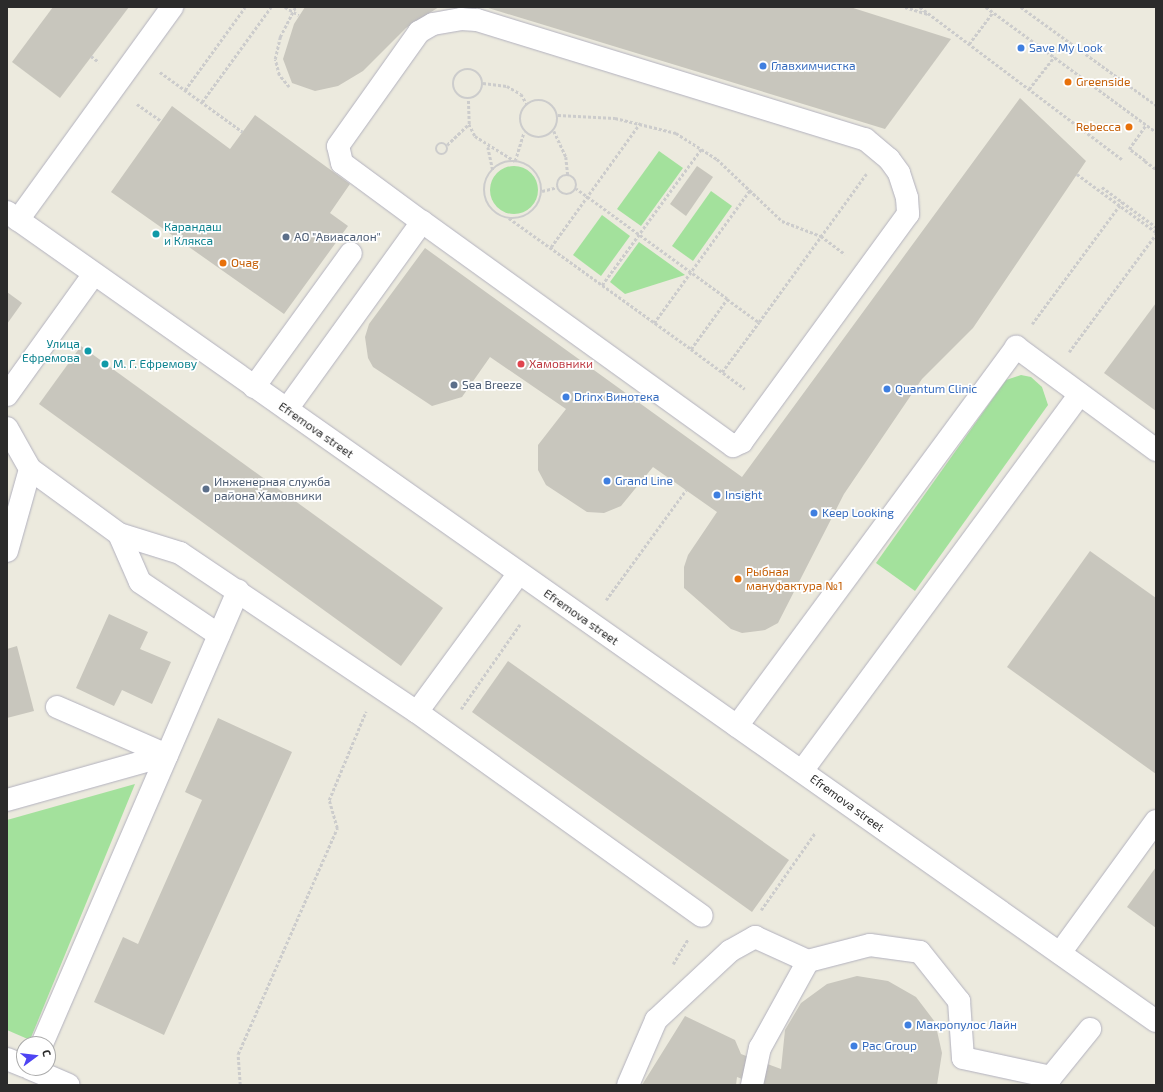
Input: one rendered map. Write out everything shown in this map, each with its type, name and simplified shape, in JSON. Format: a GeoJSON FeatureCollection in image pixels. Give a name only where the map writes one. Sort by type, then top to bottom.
{"type":"FeatureCollection","features":[{"type":"Feature","properties":{"kind":"street"},"geometry":{"type":"LineString","coordinates":[[12,216],[172,7]]}},
{"type":"Feature","properties":{"kind":"street"},"geometry":{"type":"LineString","coordinates":[[448,20],[477,20],[865,139],[882,152],[899,173],[907,198],[908,214],[742,442],[729,445],[342,163],[338,146],[419,32],[448,20]]}},
{"type":"Feature","properties":{"kind":"street","name":"Efremova street"},"geometry":{"type":"LineString","coordinates":[[12,216],[1156,1021]]}},
{"type":"Feature","properties":{"kind":"street"},"geometry":{"type":"LineString","coordinates":[[287,409],[422,222]]}},
{"type":"Feature","properties":{"kind":"street"},"geometry":{"type":"LineString","coordinates":[[254,387],[351,253]]}},
{"type":"Feature","properties":{"kind":"street"},"geometry":{"type":"LineString","coordinates":[[7,395],[94,274]]}},
{"type":"Feature","properties":{"kind":"street"},"geometry":{"type":"LineString","coordinates":[[737,726],[1016,346],[1156,450]]}},
{"type":"Feature","properties":{"kind":"street"},"geometry":{"type":"LineString","coordinates":[[802,771],[1080,394]]}},
{"type":"Feature","properties":{"kind":"street"},"geometry":{"type":"LineString","coordinates":[[7,428],[30,469],[119,534],[180,552],[417,712],[702,916]]}},
{"type":"Feature","properties":{"kind":"street"},"geometry":{"type":"LineString","coordinates":[[7,551],[30,469]]}},
{"type":"Feature","properties":{"kind":"street"},"geometry":{"type":"LineString","coordinates":[[119,534],[140,582],[219,635]]}},
{"type":"Feature","properties":{"kind":"street"},"geometry":{"type":"LineString","coordinates":[[417,712],[519,573]]}},
{"type":"Feature","properties":{"kind":"street"},"geometry":{"type":"LineString","coordinates":[[45,1036],[238,591]]}},
{"type":"Feature","properties":{"kind":"street"},"geometry":{"type":"LineString","coordinates":[[57,707],[167,755]]}},
{"type":"Feature","properties":{"kind":"street"},"geometry":{"type":"LineString","coordinates":[[7,800],[167,755]]}},
{"type":"Feature","properties":{"kind":"street"},"geometry":{"type":"LineString","coordinates":[[1060,953],[1156,820]]}},
{"type":"Feature","properties":{"kind":"street"},"geometry":{"type":"LineString","coordinates":[[628,1085],[656,1020],[730,951],[755,938],[808,961],[870,944],[920,952],[959,1001],[964,1058],[1051,1077],[1090,1029]]}},
{"type":"Feature","properties":{"kind":"street"},"geometry":{"type":"LineString","coordinates":[[752,1085],[760,1048],[808,961]]}},
{"type":"Feature","properties":{"kind":"street"},"geometry":{"type":"LineString","coordinates":[[48,1076],[69,1085]]}},
{"type":"Feature","properties":{"kind":"path"},"geometry":{"type":"LineString","coordinates":[[185,90],[245,7]]}},
{"type":"Feature","properties":{"kind":"path"},"geometry":{"type":"LineString","coordinates":[[202,102],[271,7]]}},
{"type":"Feature","properties":{"kind":"path"},"geometry":{"type":"LineString","coordinates":[[286,7],[299,15]]}},
{"type":"Feature","properties":{"kind":"path"},"geometry":{"type":"LineString","coordinates":[[289,87],[279,75],[275,59],[280,37],[295,7]]}},
{"type":"Feature","properties":{"kind":"path"},"geometry":{"type":"LineString","coordinates":[[906,7],[930,15]]}},
{"type":"Feature","properties":{"kind":"path"},"geometry":{"type":"LineString","coordinates":[[920,7],[1122,159]]}},
{"type":"Feature","properties":{"kind":"path"},"geometry":{"type":"LineString","coordinates":[[986,7],[1156,132]]}},
{"type":"Feature","properties":{"kind":"path"},"geometry":{"type":"LineString","coordinates":[[1021,7],[1156,105]]}},
{"type":"Feature","properties":{"kind":"path"},"geometry":{"type":"LineString","coordinates":[[970,44],[993,12]]}},
{"type":"Feature","properties":{"kind":"path"},"geometry":{"type":"LineString","coordinates":[[1030,90],[1054,56]]}},
{"type":"Feature","properties":{"kind":"path"},"geometry":{"type":"LineString","coordinates":[[153,67],[243,132]]}},
{"type":"Feature","properties":{"kind":"path"},"geometry":{"type":"LineString","coordinates":[[483,83],[479,94],[468,99],[459,96],[453,88],[457,75],[463,70],[474,71],[483,83],[507,86],[521,94],[527,104]]}},
{"type":"Feature","properties":{"kind":"path"},"geometry":{"type":"LineString","coordinates":[[130,98],[161,121]]}},
{"type":"Feature","properties":{"kind":"path"},"geometry":{"type":"LineString","coordinates":[[468,99],[469,124],[475,136],[488,146],[533,169],[542,191],[533,211],[522,217],[509,218]]}},
{"type":"Feature","properties":{"kind":"path"},"geometry":{"type":"LineString","coordinates":[[527,104],[546,101],[558,115],[640,124],[676,133],[700,149],[750,190],[782,221],[821,236]]}},
{"type":"Feature","properties":{"kind":"path"},"geometry":{"type":"LineString","coordinates":[[515,161],[524,132],[519,118],[527,104]]}},
{"type":"Feature","properties":{"kind":"path"},"geometry":{"type":"LineString","coordinates":[[558,115],[554,131],[566,157],[568,175]]}},
{"type":"Feature","properties":{"kind":"path"},"geometry":{"type":"LineString","coordinates":[[447,145],[448,151],[438,155],[437,145],[447,145],[469,124]]}},
{"type":"Feature","properties":{"kind":"path"},"geometry":{"type":"LineString","coordinates":[[551,247],[640,124]]}},
{"type":"Feature","properties":{"kind":"path"},"geometry":{"type":"LineString","coordinates":[[1146,125],[1129,149],[1156,169]]}},
{"type":"Feature","properties":{"kind":"path"},"geometry":{"type":"LineString","coordinates":[[524,132],[540,138],[554,131]]}},
{"type":"Feature","properties":{"kind":"path"},"geometry":{"type":"LineString","coordinates":[[488,146],[493,170]]}},
{"type":"Feature","properties":{"kind":"path"},"geometry":{"type":"LineString","coordinates":[[602,285],[700,149]]}},
{"type":"Feature","properties":{"kind":"path"},"geometry":{"type":"LineString","coordinates":[[722,372],[882,152]]}},
{"type":"Feature","properties":{"kind":"path"},"geometry":{"type":"LineString","coordinates":[[515,161],[493,170],[486,183],[486,199],[495,211],[509,218],[551,247],[769,406]]}},
{"type":"Feature","properties":{"kind":"path"},"geometry":{"type":"LineString","coordinates":[[1065,358],[1156,233],[1077,174]]}},
{"type":"Feature","properties":{"kind":"path"},"geometry":{"type":"LineString","coordinates":[[558,187],[559,178],[568,175],[575,179],[576,189],[759,322]]}},
{"type":"Feature","properties":{"kind":"path"},"geometry":{"type":"LineString","coordinates":[[558,187],[567,194],[576,189]]}},
{"type":"Feature","properties":{"kind":"path"},"geometry":{"type":"LineString","coordinates":[[542,191],[558,187]]}},
{"type":"Feature","properties":{"kind":"path"},"geometry":{"type":"LineString","coordinates":[[1102,187],[1156,228]]}},
{"type":"Feature","properties":{"kind":"path"},"geometry":{"type":"LineString","coordinates":[[654,322],[750,190]]}},
{"type":"Feature","properties":{"kind":"path"},"geometry":{"type":"LineString","coordinates":[[1027,331],[1122,202]]}},
{"type":"Feature","properties":{"kind":"path"},"geometry":{"type":"LineString","coordinates":[[691,349],[727,299]]}},
{"type":"Feature","properties":{"kind":"path"},"geometry":{"type":"LineString","coordinates":[[590,623],[686,490]]}},
{"type":"Feature","properties":{"kind":"path"},"geometry":{"type":"LineString","coordinates":[[457,715],[520,624]]}},
{"type":"Feature","properties":{"kind":"path"},"geometry":{"type":"LineString","coordinates":[[240,1085],[238,1054],[337,828],[329,800],[377,685]]}},
{"type":"Feature","properties":{"kind":"green space"},"geometry":{"type":"Polygon","coordinates":[[[659,151],[683,168],[641,226],[617,209],[659,151]]]}},
{"type":"Feature","properties":{"kind":"green space"},"geometry":{"type":"Polygon","coordinates":[[[514,166],[523,168],[531,173],[536,181],[538,190],[536,199],[531,207],[523,212],[514,214],[505,212],[497,207],[492,199],[490,190],[492,181],[497,173],[505,168],[514,166]]]}},
{"type":"Feature","properties":{"kind":"green space"},"geometry":{"type":"Polygon","coordinates":[[[711,191],[732,206],[693,261],[672,246],[711,191]]]}},
{"type":"Feature","properties":{"kind":"green space"},"geometry":{"type":"Polygon","coordinates":[[[602,215],[630,236],[601,276],[573,255],[602,215]]]}},
{"type":"Feature","properties":{"kind":"green space"},"geometry":{"type":"Polygon","coordinates":[[[639,242],[685,275],[625,294],[610,282],[639,242]]]}},
{"type":"Feature","properties":{"kind":"green space"},"geometry":{"type":"Polygon","coordinates":[[[1021,375],[1031,377],[1042,387],[1048,405],[915,591],[876,563],[1006,380],[1021,375]]]}},
{"type":"Feature","properties":{"kind":"green space"},"geometry":{"type":"Polygon","coordinates":[[[135,784],[32,1036],[21,1036],[7,1030],[7,820],[135,784]]]}},
{"type":"Feature","properties":{"kind":"building"},"geometry":{"type":"Polygon","coordinates":[[[53,7],[129,7],[60,98],[12,62],[53,7]]]}},
{"type":"Feature","properties":{"kind":"building"},"geometry":{"type":"Polygon","coordinates":[[[305,7],[439,7],[406,28],[363,71],[338,86],[315,91],[292,83],[283,59],[294,24],[305,7]]]}},
{"type":"Feature","properties":{"kind":"building"},"geometry":{"type":"Polygon","coordinates":[[[485,7],[850,7],[951,39],[885,129],[485,7]]]}},
{"type":"Feature","properties":{"kind":"building"},"geometry":{"type":"Polygon","coordinates":[[[1020,98],[1086,161],[973,328],[922,379],[844,494],[778,623],[765,630],[742,633],[731,629],[684,588],[684,567],[688,555],[717,512],[653,467],[621,506],[604,513],[587,512],[546,485],[538,470],[538,445],[566,409],[490,357],[462,397],[432,406],[373,367],[368,358],[365,337],[369,324],[425,248],[742,477],[1020,98]]]}},
{"type":"Feature","properties":{"kind":"building"},"geometry":{"type":"Polygon","coordinates":[[[172,106],[230,149],[255,115],[350,184],[330,213],[348,226],[284,314],[111,192],[172,106]]]}},
{"type":"Feature","properties":{"kind":"building"},"geometry":{"type":"Polygon","coordinates":[[[697,166],[713,177],[686,216],[670,204],[697,166]]]}},
{"type":"Feature","properties":{"kind":"building"},"geometry":{"type":"Polygon","coordinates":[[[7,292],[22,303],[7,324],[7,292]]]}},
{"type":"Feature","properties":{"kind":"building"},"geometry":{"type":"Polygon","coordinates":[[[1156,303],[1156,411],[1104,373],[1156,303]]]}},
{"type":"Feature","properties":{"kind":"building"},"geometry":{"type":"Polygon","coordinates":[[[81,346],[443,608],[401,666],[39,404],[81,346]]]}},
{"type":"Feature","properties":{"kind":"building"},"geometry":{"type":"Polygon","coordinates":[[[1090,551],[1156,598],[1156,774],[1007,667],[1090,551]]]}},
{"type":"Feature","properties":{"kind":"building"},"geometry":{"type":"Polygon","coordinates":[[[109,614],[148,632],[140,649],[171,662],[152,704],[122,690],[114,706],[76,688],[109,614]]]}},
{"type":"Feature","properties":{"kind":"building"},"geometry":{"type":"Polygon","coordinates":[[[17,646],[34,711],[7,718],[7,649],[17,646]]]}},
{"type":"Feature","properties":{"kind":"building"},"geometry":{"type":"Polygon","coordinates":[[[508,661],[789,860],[752,912],[472,712],[508,661]]]}},
{"type":"Feature","properties":{"kind":"building"},"geometry":{"type":"Polygon","coordinates":[[[218,718],[292,752],[164,1035],[94,1002],[123,937],[138,944],[202,800],[185,792],[218,718]]]}},
{"type":"Feature","properties":{"kind":"building"},"geometry":{"type":"Polygon","coordinates":[[[1156,867],[1156,928],[1127,907],[1156,867]]]}},
{"type":"Feature","properties":{"kind":"building"},"geometry":{"type":"Polygon","coordinates":[[[857,976],[888,981],[916,997],[935,1022],[942,1053],[937,1085],[758,1085],[737,1077],[736,1085],[642,1085],[685,1016],[735,1040],[741,1054],[781,1069],[785,1030],[801,1003],[827,984],[857,976]]]}},
{"type":"Feature","properties":{"kind":"place","name":"Save My Look"},"geometry":{"type":"Point","coordinates":[1021,48]}},
{"type":"Feature","properties":{"kind":"place","name":"Главхимчистка"},"geometry":{"type":"Point","coordinates":[763,66]}},
{"type":"Feature","properties":{"kind":"place","name":"Greenside"},"geometry":{"type":"Point","coordinates":[1068,82]}},
{"type":"Feature","properties":{"kind":"place","name":"Rebecca"},"geometry":{"type":"Point","coordinates":[1129,127]}},
{"type":"Feature","properties":{"kind":"place","name":"Карандаш и Клякса"},"geometry":{"type":"Point","coordinates":[156,234]}},
{"type":"Feature","properties":{"kind":"place","name":"АО \"Авиасалон\""},"geometry":{"type":"Point","coordinates":[286,237]}},
{"type":"Feature","properties":{"kind":"place","name":"Очаg"},"geometry":{"type":"Point","coordinates":[223,263]}},
{"type":"Feature","properties":{"kind":"place","name":"Улица Ефремова"},"geometry":{"type":"Point","coordinates":[88,351]}},
{"type":"Feature","properties":{"kind":"place","name":"М. Г. Ефремову"},"geometry":{"type":"Point","coordinates":[105,364]}},
{"type":"Feature","properties":{"kind":"place","name":"Хамовники"},"geometry":{"type":"Point","coordinates":[521,364]}},
{"type":"Feature","properties":{"kind":"place","name":"Sea Breeze"},"geometry":{"type":"Point","coordinates":[454,385]}},
{"type":"Feature","properties":{"kind":"place","name":"Quantum Clinic"},"geometry":{"type":"Point","coordinates":[887,389]}},
{"type":"Feature","properties":{"kind":"place","name":"Drinx Винотека"},"geometry":{"type":"Point","coordinates":[566,397]}},
{"type":"Feature","properties":{"kind":"place","name":"Grand Line"},"geometry":{"type":"Point","coordinates":[607,481]}},
{"type":"Feature","properties":{"kind":"place","name":"Инженерная служба района Хамовники"},"geometry":{"type":"Point","coordinates":[206,489]}},
{"type":"Feature","properties":{"kind":"place","name":"Insight"},"geometry":{"type":"Point","coordinates":[717,495]}},
{"type":"Feature","properties":{"kind":"place","name":"Keep Looking"},"geometry":{"type":"Point","coordinates":[814,513]}},
{"type":"Feature","properties":{"kind":"place","name":"Рыбная мануфактура №1"},"geometry":{"type":"Point","coordinates":[738,579]}},
{"type":"Feature","properties":{"kind":"place","name":"Макропулос Лайн"},"geometry":{"type":"Point","coordinates":[908,1025]}},
{"type":"Feature","properties":{"kind":"place","name":"Pac Group"},"geometry":{"type":"Point","coordinates":[854,1046]}}]}
